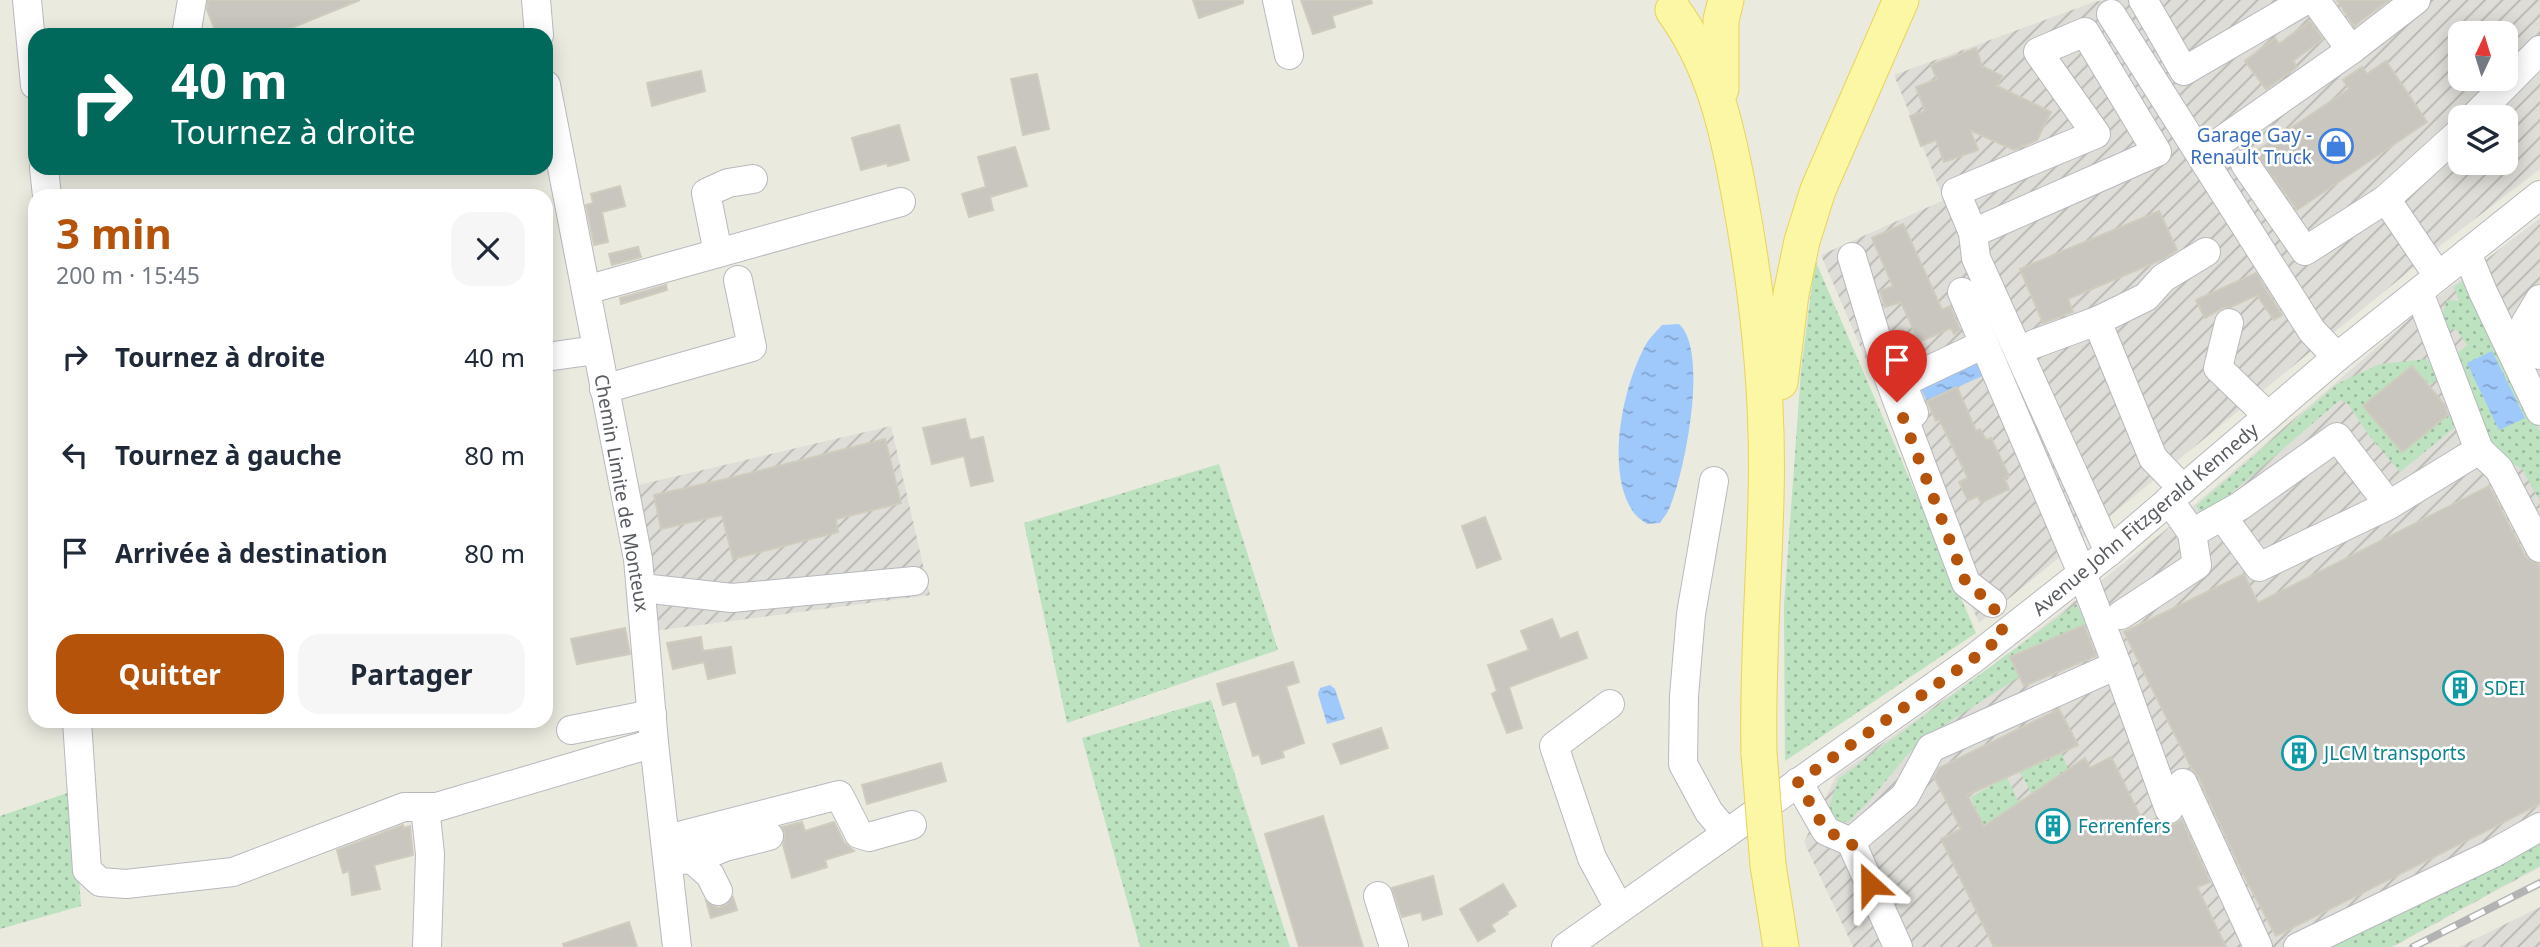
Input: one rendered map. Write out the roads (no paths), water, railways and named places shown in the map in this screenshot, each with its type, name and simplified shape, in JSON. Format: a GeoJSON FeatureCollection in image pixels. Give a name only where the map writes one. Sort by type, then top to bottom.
{"type":"FeatureCollection","features":[{"type":"Feature","properties":{"kind":"main road"},"geometry":{"type":"LineString","coordinates":[[1665,5],[1688,13],[1703,12],[1726,0]]}},
{"type":"Feature","properties":{"kind":"main road"},"geometry":{"type":"LineString","coordinates":[[1720,103],[1721,20],[1726,0]]}},
{"type":"Feature","properties":{"kind":"main road"},"geometry":{"type":"LineString","coordinates":[[1766,497],[1791,294],[1802,241],[1818,190],[1901,0]]}},
{"type":"Feature","properties":{"kind":"main road"},"geometry":{"type":"LineString","coordinates":[[1665,5],[1694,44],[1720,103],[1748,239],[1759,312],[1763,349],[1766,497],[1757,686],[1759,753],[1768,864],[1782,947]]}},
{"type":"Feature","properties":{"kind":"street"},"geometry":{"type":"LineString","coordinates":[[27,0],[30,28]]}},
{"type":"Feature","properties":{"kind":"street"},"geometry":{"type":"LineString","coordinates":[[187,28],[192,0]]}},
{"type":"Feature","properties":{"kind":"street"},"geometry":{"type":"LineString","coordinates":[[536,0],[539,28]]}},
{"type":"Feature","properties":{"kind":"street"},"geometry":{"type":"LineString","coordinates":[[1277,0],[1289,55]]}},
{"type":"Feature","properties":{"kind":"street"},"geometry":{"type":"LineString","coordinates":[[2143,0],[2184,71],[2306,0]]}},
{"type":"Feature","properties":{"kind":"street"},"geometry":{"type":"LineString","coordinates":[[2315,0],[2351,50]]}},
{"type":"Feature","properties":{"kind":"street"},"geometry":{"type":"LineString","coordinates":[[2221,141],[2351,50],[2416,0]]}},
{"type":"Feature","properties":{"kind":"street"},"geometry":{"type":"LineString","coordinates":[[2110,14],[2312,331],[2337,357]]}},
{"type":"Feature","properties":{"kind":"street"},"geometry":{"type":"LineString","coordinates":[[1973,233],[2115,172],[2157,152],[2085,32],[2038,52],[2096,134],[2115,172]]}},
{"type":"Feature","properties":{"kind":"street"},"geometry":{"type":"LineString","coordinates":[[2486,105],[2540,50]]}},
{"type":"Feature","properties":{"kind":"street","name":"Chemin Limite de Monteux"},"geometry":{"type":"LineString","coordinates":[[553,121],[642,588],[654,743],[676,852],[677,947]]}},
{"type":"Feature","properties":{"kind":"street"},"geometry":{"type":"LineString","coordinates":[[2096,134],[1956,192],[1973,233],[1976,258],[2109,552]]}},
{"type":"Feature","properties":{"kind":"street"},"geometry":{"type":"LineString","coordinates":[[2245,164],[2305,251],[2386,199],[2448,143]]}},
{"type":"Feature","properties":{"kind":"street"},"geometry":{"type":"LineString","coordinates":[[718,253],[706,193],[728,183],[753,179]]}},
{"type":"Feature","properties":{"kind":"street"},"geometry":{"type":"LineString","coordinates":[[2386,199],[2428,284],[2479,450],[2499,469],[2540,548]]}},
{"type":"Feature","properties":{"kind":"street"},"geometry":{"type":"LineString","coordinates":[[586,290],[901,202]]}},
{"type":"Feature","properties":{"kind":"street","name":"Avenue John Fitzgerald Kennedy"},"geometry":{"type":"LineString","coordinates":[[1566,947],[1973,659],[2109,552],[2337,357],[2428,284],[2468,253],[2535,210]]}},
{"type":"Feature","properties":{"kind":"street"},"geometry":{"type":"LineString","coordinates":[[2034,344],[2097,321],[2146,297],[2163,278],[2206,252]]}},
{"type":"Feature","properties":{"kind":"street"},"geometry":{"type":"LineString","coordinates":[[2468,253],[2483,292],[2540,411]]}},
{"type":"Feature","properties":{"kind":"street"},"geometry":{"type":"LineString","coordinates":[[1852,257],[1888,376],[1966,583],[1992,603]]}},
{"type":"Feature","properties":{"kind":"street"},"geometry":{"type":"LineString","coordinates":[[604,389],[752,347],[738,280]]}},
{"type":"Feature","properties":{"kind":"street"},"geometry":{"type":"LineString","coordinates":[[1962,292],[2082,573],[2169,809]]}},
{"type":"Feature","properties":{"kind":"street"},"geometry":{"type":"LineString","coordinates":[[2540,299],[2525,324],[2540,355]]}},
{"type":"Feature","properties":{"kind":"street"},"geometry":{"type":"LineString","coordinates":[[2097,321],[2153,458],[2176,494],[2192,533],[2197,565],[2121,615]]}},
{"type":"Feature","properties":{"kind":"street"},"geometry":{"type":"LineString","coordinates":[[2229,323],[2218,368],[2268,416]]}},
{"type":"Feature","properties":{"kind":"street"},"geometry":{"type":"LineString","coordinates":[[1984,344],[1906,381],[1906,393],[2004,635]]}},
{"type":"Feature","properties":{"kind":"street"},"geometry":{"type":"LineString","coordinates":[[553,356],[596,350]]}},
{"type":"Feature","properties":{"kind":"street"},"geometry":{"type":"LineString","coordinates":[[2192,533],[2222,516],[2337,437],[2389,505]]}},
{"type":"Feature","properties":{"kind":"street"},"geometry":{"type":"LineString","coordinates":[[2222,516],[2259,567],[2389,505],[2479,450]]}},
{"type":"Feature","properties":{"kind":"street"},"geometry":{"type":"LineString","coordinates":[[1714,481],[1690,614],[1684,696],[1683,764],[1709,812],[1726,832]]}},
{"type":"Feature","properties":{"kind":"street"},"geometry":{"type":"LineString","coordinates":[[642,588],[732,598],[914,582]]}},
{"type":"Feature","properties":{"kind":"street"},"geometry":{"type":"LineString","coordinates":[[1851,842],[1905,796],[1931,748],[2117,664]]}},
{"type":"Feature","properties":{"kind":"street"},"geometry":{"type":"LineString","coordinates":[[1610,704],[1554,746],[1592,858],[1619,908]]}},
{"type":"Feature","properties":{"kind":"street"},"geometry":{"type":"LineString","coordinates":[[571,730],[652,714]]}},
{"type":"Feature","properties":{"kind":"street"},"geometry":{"type":"LineString","coordinates":[[77,728],[87,870],[100,882],[126,884],[233,872],[404,807],[437,807],[654,743]]}},
{"type":"Feature","properties":{"kind":"street"},"geometry":{"type":"LineString","coordinates":[[1798,782],[1826,831],[1851,842],[1898,947]]}},
{"type":"Feature","properties":{"kind":"street"},"geometry":{"type":"LineString","coordinates":[[2183,783],[2258,947]]}},
{"type":"Feature","properties":{"kind":"street"},"geometry":{"type":"LineString","coordinates":[[676,852],[839,795],[859,834],[869,837],[912,825]]}},
{"type":"Feature","properties":{"kind":"street"},"geometry":{"type":"LineString","coordinates":[[425,807],[430,853],[427,947]]}},
{"type":"Feature","properties":{"kind":"street"},"geometry":{"type":"LineString","coordinates":[[2298,947],[2492,854],[2540,828]]}},
{"type":"Feature","properties":{"kind":"street"},"geometry":{"type":"LineString","coordinates":[[676,852],[725,847],[769,836]]}},
{"type":"Feature","properties":{"kind":"street"},"geometry":{"type":"LineString","coordinates":[[676,852],[710,875],[718,891]]}},
{"type":"Feature","properties":{"kind":"street"},"geometry":{"type":"LineString","coordinates":[[1378,896],[1394,947]]}},
{"type":"Feature","properties":{"kind":"water"},"geometry":{"type":"Polygon","coordinates":[[[1679,324],[1688,338],[1692,359],[1692,411],[1688,439],[1669,509],[1660,523],[1647,524],[1634,513],[1625,496],[1620,475],[1620,427],[1631,379],[1648,341],[1662,325],[1679,324]]]}},
{"type":"Feature","properties":{"kind":"water"},"geometry":{"type":"Polygon","coordinates":[[[2492,351],[2525,418],[2499,430],[2467,363],[2492,351]]]}},
{"type":"Feature","properties":{"kind":"water"},"geometry":{"type":"Polygon","coordinates":[[[1976,360],[1982,376],[1927,401],[1920,387],[1976,360]]]}},
{"type":"Feature","properties":{"kind":"water"},"geometry":{"type":"Polygon","coordinates":[[[1330,685],[1335,689],[1345,719],[1327,724],[1318,694],[1320,688],[1330,685]]]}},
{"type":"Feature","properties":{"kind":"railway"},"geometry":{"type":"LineString","coordinates":[[2413,947],[2540,883]]}},
{"type":"Feature","properties":{"kind":"place","name":"Garage Gay - Renault Truck"},"geometry":{"type":"Point","coordinates":[2336,146]}},
{"type":"Feature","properties":{"kind":"place","name":"SDEI"},"geometry":{"type":"Point","coordinates":[2460,688]}},
{"type":"Feature","properties":{"kind":"place","name":"JLCM transports"},"geometry":{"type":"Point","coordinates":[2299,753]}},
{"type":"Feature","properties":{"kind":"place","name":"Ferrenfers"},"geometry":{"type":"Point","coordinates":[2053,826]}}]}
